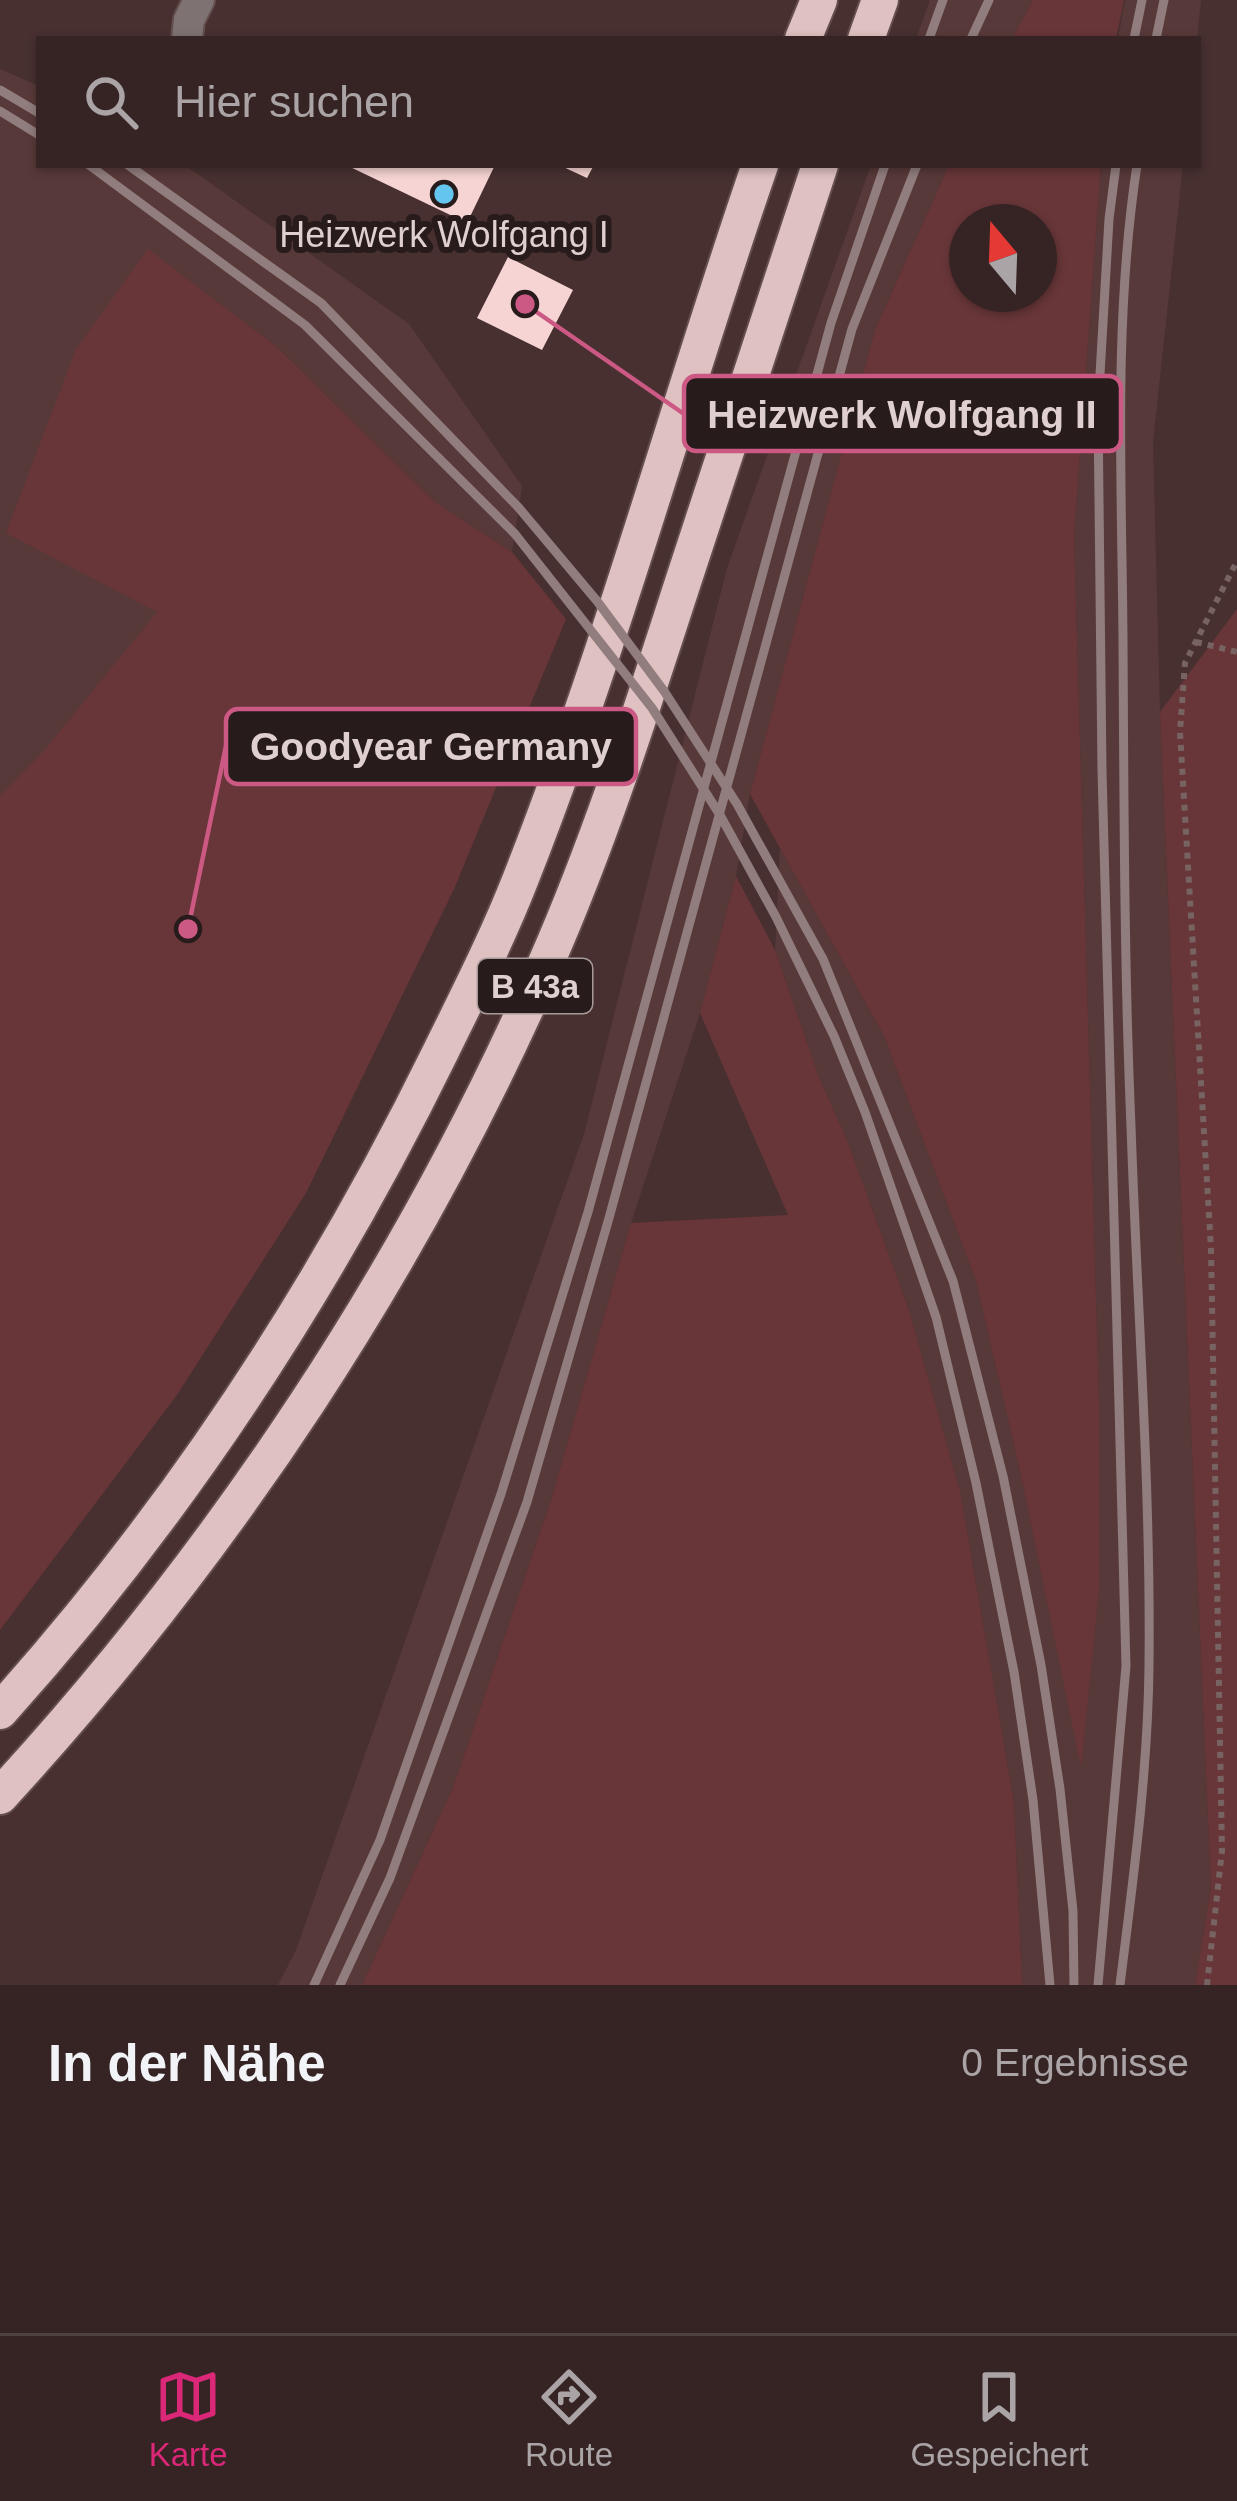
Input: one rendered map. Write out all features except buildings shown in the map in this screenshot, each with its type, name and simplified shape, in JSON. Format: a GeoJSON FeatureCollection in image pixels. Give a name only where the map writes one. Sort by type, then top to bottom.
{"type":"FeatureCollection","features":[{"type":"Feature","properties":{"kind":"highway"},"geometry":{"type":"LineString","coordinates":[[804,36],[819,0]]}},
{"type":"Feature","properties":{"kind":"highway"},"geometry":{"type":"LineString","coordinates":[[867,36],[880,0]]}},
{"type":"Feature","properties":{"kind":"highway","name":"B 43a"},"geometry":{"type":"LineString","coordinates":[[0,1711],[122,1570],[199,1463],[323,1272],[401,1132],[520,881],[624,590],[759,168]]}},
{"type":"Feature","properties":{"kind":"highway","name":"B 43a"},"geometry":{"type":"LineString","coordinates":[[0,1796],[166,1604],[296,1423],[465,1132],[545,964],[623,767],[819,168]]}},
{"type":"Feature","properties":{"kind":"lane"},"geometry":{"type":"LineString","coordinates":[[187,36],[189,20],[200,0]]}},
{"type":"Feature","properties":{"kind":"path"},"geometry":{"type":"LineString","coordinates":[[1207,1985],[1222,1851],[1211,1249],[1180,732],[1186,663],[1237,561]]}},
{"type":"Feature","properties":{"kind":"path"},"geometry":{"type":"LineString","coordinates":[[1196,642],[1237,652]]}},
{"type":"Feature","properties":{"kind":"shaded area"},"geometry":{"type":"Polygon","coordinates":[[[930,0],[1033,0],[1014,36],[917,36],[930,0]]]}},
{"type":"Feature","properties":{"kind":"shaded area"},"geometry":{"type":"Polygon","coordinates":[[[1033,0],[1124,0],[1117,36],[1014,36],[1033,0]]]}},
{"type":"Feature","properties":{"kind":"shaded area"},"geometry":{"type":"Polygon","coordinates":[[[1125,0],[1201,0],[1197,36],[1119,36],[1125,0]]]}},
{"type":"Feature","properties":{"kind":"shaded area"},"geometry":{"type":"Polygon","coordinates":[[[0,69],[36,85],[36,168],[189,168],[409,324],[522,486],[512,552],[436,503],[277,347],[154,254],[497,672],[0,1537],[0,69]]]}},
{"type":"Feature","properties":{"kind":"shaded area"},"geometry":{"type":"Polygon","coordinates":[[[870,168],[948,168],[875,330],[750,794],[736,876],[700,1013],[631,1223],[551,1500],[454,1785],[362,1985],[278,1985],[296,1950],[584,1134],[727,568],[870,168]]]}},
{"type":"Feature","properties":{"kind":"shaded area"},"geometry":{"type":"Polygon","coordinates":[[[948,168],[1101,168],[1074,535],[1099,1400],[1099,1592],[1081,1767],[976,1281],[884,1036],[750,794],[875,330],[948,168]]]}},
{"type":"Feature","properties":{"kind":"shaded area"},"geometry":{"type":"Polygon","coordinates":[[[1101,168],[1183,168],[1153,442],[1160,712],[1211,1888],[1195,1985],[1022,1985],[1014,1802],[960,1491],[909,1310],[775,950],[780,848],[884,1036],[976,1281],[1081,1763],[1099,1592],[1099,1400],[1074,535],[1101,168]]]}},
{"type":"Feature","properties":{"kind":"shaded area"},"geometry":{"type":"Polygon","coordinates":[[[148,249],[277,347],[436,503],[512,552],[566,619],[454,889],[306,1193],[177,1395],[0,1630],[0,796],[43,752],[157,612],[6,533],[76,349],[148,249]]]}},
{"type":"Feature","properties":{"kind":"shaded area"},"geometry":{"type":"Polygon","coordinates":[[[1237,609],[1237,1985],[1195,1985],[1211,1888],[1160,712],[1237,609]]]}},
{"type":"Feature","properties":{"kind":"shaded area"},"geometry":{"type":"Polygon","coordinates":[[[736,876],[775,950],[909,1310],[960,1491],[1014,1802],[1022,1985],[362,1985],[454,1785],[551,1500],[631,1223],[788,1215],[700,1013],[736,876]]]}},
{"type":"Feature","properties":{"kind":"railway"},"geometry":{"type":"LineString","coordinates":[[930,36],[943,0]]}},
{"type":"Feature","properties":{"kind":"railway"},"geometry":{"type":"LineString","coordinates":[[972,36],[989,0]]}},
{"type":"Feature","properties":{"kind":"railway"},"geometry":{"type":"LineString","coordinates":[[1135,36],[1142,0]]}},
{"type":"Feature","properties":{"kind":"railway"},"geometry":{"type":"LineString","coordinates":[[1157,36],[1164,0]]}},
{"type":"Feature","properties":{"kind":"railway"},"geometry":{"type":"LineString","coordinates":[[0,90],[36,111]]}},
{"type":"Feature","properties":{"kind":"railway"},"geometry":{"type":"LineString","coordinates":[[0,111],[36,133]]}},
{"type":"Feature","properties":{"kind":"railway"},"geometry":{"type":"LineString","coordinates":[[93,168],[305,325],[515,534],[652,708],[720,815],[776,917],[865,1112],[936,1317],[1014,1672],[1033,1800],[1050,1985]]}},
{"type":"Feature","properties":{"kind":"railway"},"geometry":{"type":"LineString","coordinates":[[132,168],[321,303],[519,508],[664,691],[737,804],[823,959],[953,1281],[1003,1476],[1060,1789],[1073,1911],[1074,1985]]}},
{"type":"Feature","properties":{"kind":"railway"},"geometry":{"type":"LineString","coordinates":[[314,1985],[380,1840],[501,1494],[588,1212],[831,323],[884,168]]}},
{"type":"Feature","properties":{"kind":"railway"},"geometry":{"type":"LineString","coordinates":[[340,1985],[390,1878],[527,1502],[852,329],[916,168]]}},
{"type":"Feature","properties":{"kind":"railway"},"geometry":{"type":"LineString","coordinates":[[1098,1985],[1126,1666],[1102,771],[1098,409],[1116,168]]}},
{"type":"Feature","properties":{"kind":"railway"},"geometry":{"type":"LineString","coordinates":[[1120,1985],[1143,1786],[1149,1666],[1146,1464],[1127,1005],[1121,462],[1125,283],[1137,168]]}},
{"type":"Feature","properties":{"kind":"place","name":"Heizwerk Wolfgang I"},"geometry":{"type":"Point","coordinates":[444,194]}},
{"type":"Feature","properties":{"kind":"place","name":"Heizwerk Wolfgang II"},"geometry":{"type":"Point","coordinates":[525,304]}},
{"type":"Feature","properties":{"kind":"place","name":"Goodyear Germany"},"geometry":{"type":"Point","coordinates":[188,929]}}]}
